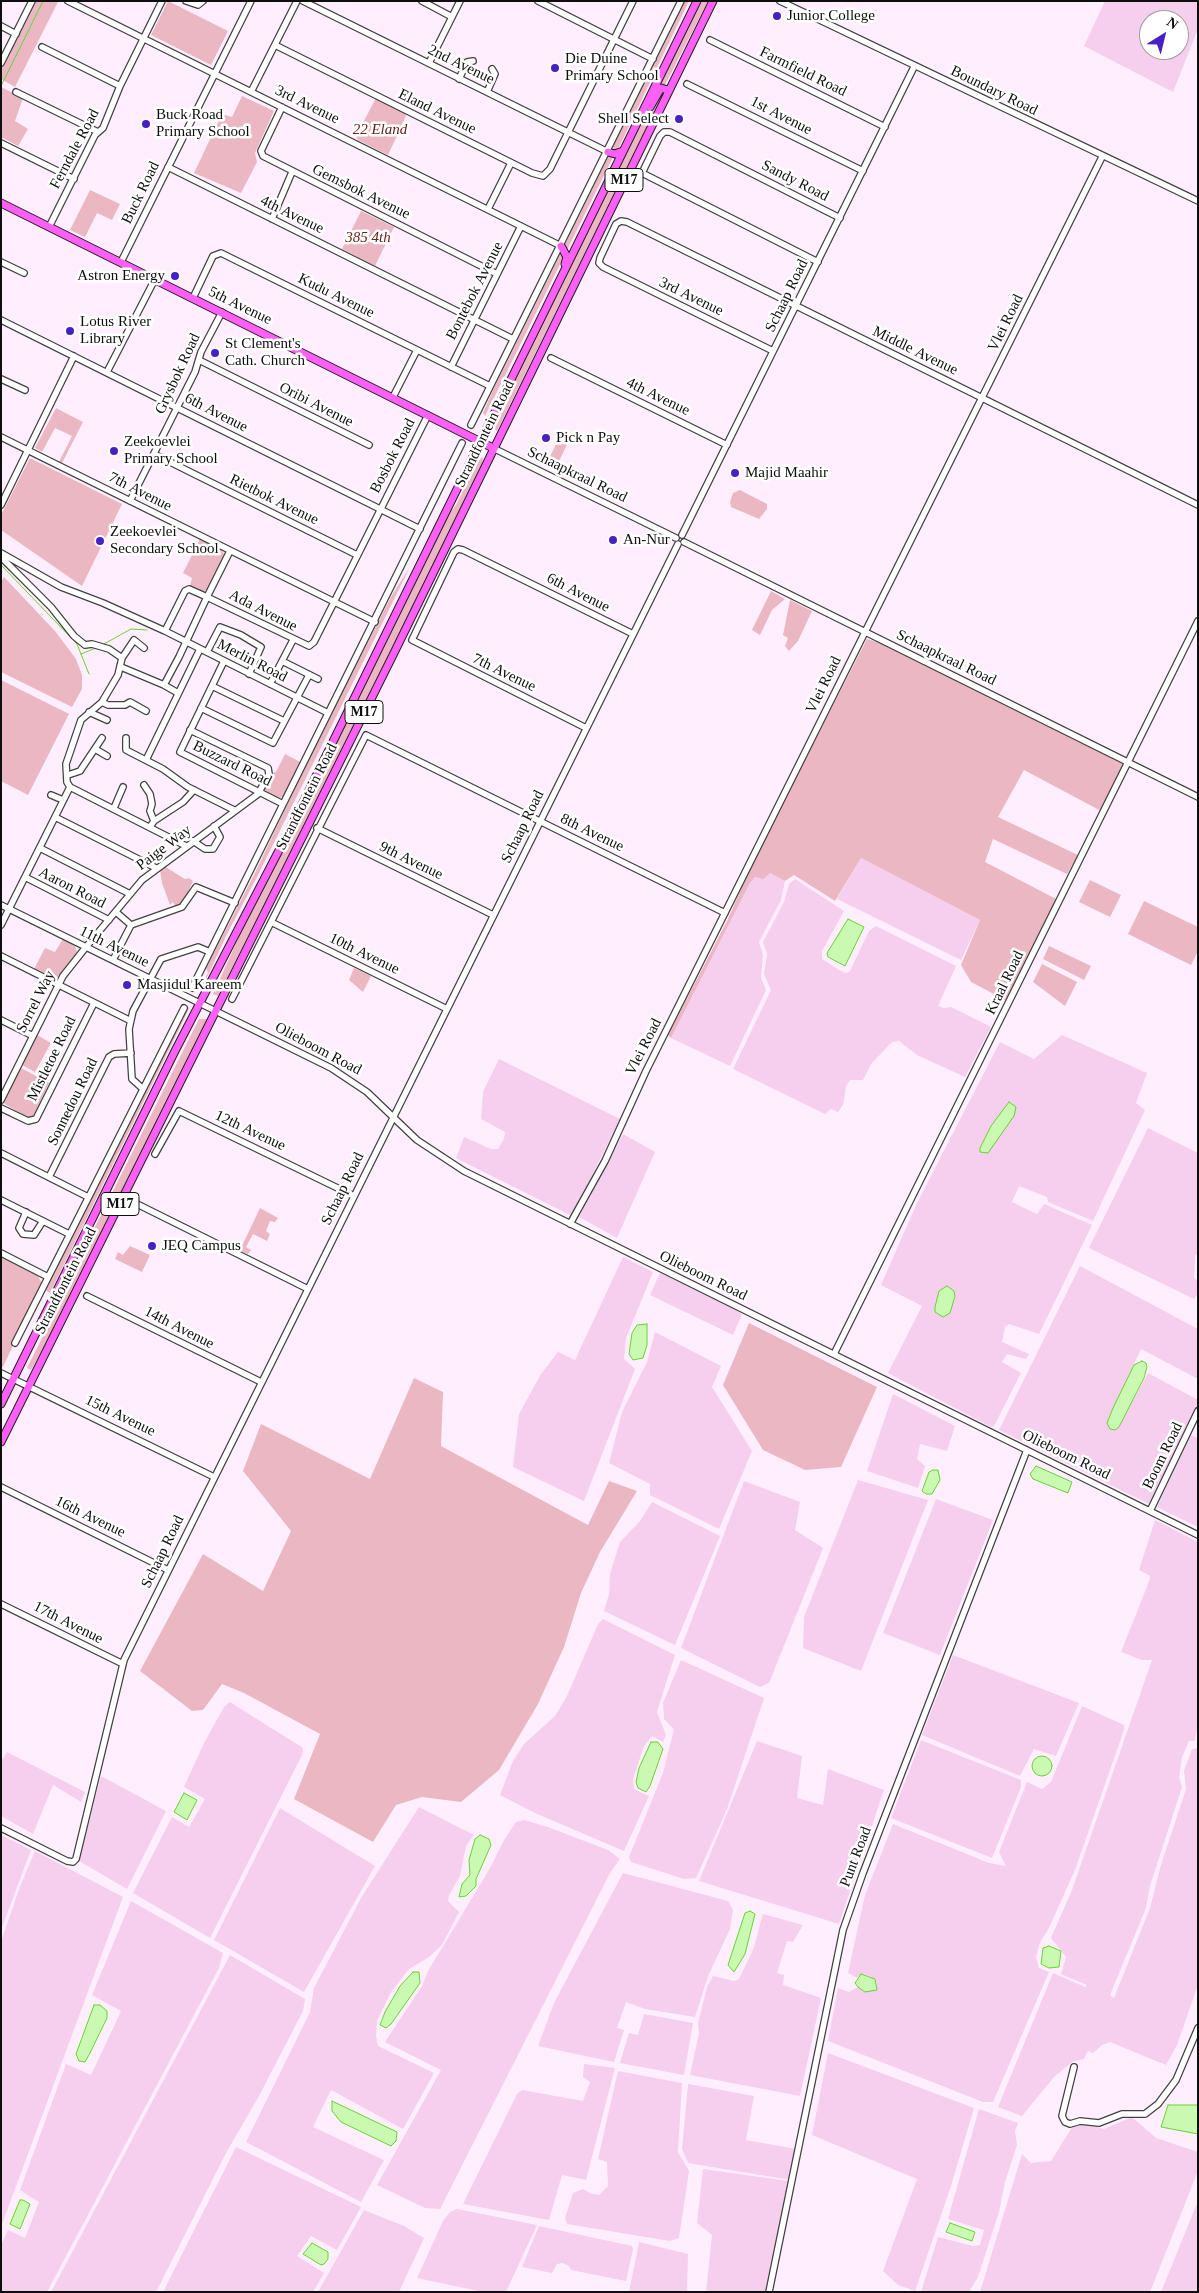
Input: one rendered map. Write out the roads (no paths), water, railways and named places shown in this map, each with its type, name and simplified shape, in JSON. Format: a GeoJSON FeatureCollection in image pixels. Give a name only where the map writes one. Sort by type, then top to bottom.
{"type":"FeatureCollection","features":[{"type":"Feature","properties":{"kind":"main road","name":"Strandfontein Road"},"geometry":{"type":"LineString","coordinates":[[1,1404],[200,1004],[289,831],[697,1]]}},
{"type":"Feature","properties":{"kind":"main road","name":"Strandfontein Road"},"geometry":{"type":"LineString","coordinates":[[1,1442],[393,655],[713,1]]}},
{"type":"Feature","properties":{"kind":"main road"},"geometry":{"type":"LineString","coordinates":[[608,152],[615,154],[626,147],[660,90],[663,88],[668,90]]}},
{"type":"Feature","properties":{"kind":"main road","name":"5th Avenue"},"geometry":{"type":"LineString","coordinates":[[1,203],[493,448]]}},
{"type":"Feature","properties":{"kind":"main road"},"geometry":{"type":"LineString","coordinates":[[561,246],[567,257],[563,274]]}},
{"type":"Feature","properties":{"kind":"street"},"geometry":{"type":"LineString","coordinates":[[1,64],[32,1]]}},
{"type":"Feature","properties":{"kind":"street","name":"3rd Avenue"},"geometry":{"type":"LineString","coordinates":[[68,1],[561,246]]}},
{"type":"Feature","properties":{"kind":"street","name":"Ferndale Road"},"geometry":{"type":"LineString","coordinates":[[50,227],[98,132],[103,128],[120,86],[162,1]]}},
{"type":"Feature","properties":{"kind":"street"},"geometry":{"type":"LineString","coordinates":[[186,1],[198,5],[203,1]]}},
{"type":"Feature","properties":{"kind":"street","name":"Buck Road"},"geometry":{"type":"LineString","coordinates":[[121,262],[251,1]]}},
{"type":"Feature","properties":{"kind":"street"},"geometry":{"type":"LineString","coordinates":[[251,92],[297,1]]}},
{"type":"Feature","properties":{"kind":"street","name":"2nd Avenue"},"geometry":{"type":"LineString","coordinates":[[303,1],[608,152]]}},
{"type":"Feature","properties":{"kind":"street"},"geometry":{"type":"LineString","coordinates":[[422,1],[452,16]]}},
{"type":"Feature","properties":{"kind":"street"},"geometry":{"type":"LineString","coordinates":[[429,64],[460,1]]}},
{"type":"Feature","properties":{"kind":"street"},"geometry":{"type":"LineString","coordinates":[[538,1],[653,59]]}},
{"type":"Feature","properties":{"kind":"street"},"geometry":{"type":"LineString","coordinates":[[568,132],[634,1]]}},
{"type":"Feature","properties":{"kind":"street","name":"Strandfontein Road"},"geometry":{"type":"LineString","coordinates":[[471,425],[608,152],[681,1]]}},
{"type":"Feature","properties":{"kind":"street","name":"Boundary Road"},"geometry":{"type":"LineString","coordinates":[[780,1],[1102,157],[1198,201]]}},
{"type":"Feature","properties":{"kind":"street"},"geometry":{"type":"LineString","coordinates":[[1,26],[16,34]]}},
{"type":"Feature","properties":{"kind":"street","name":"Farmfield Road"},"geometry":{"type":"LineString","coordinates":[[710,40],[885,127]]}},
{"type":"Feature","properties":{"kind":"street","name":"Eland Avenue"},"geometry":{"type":"LineString","coordinates":[[275,45],[537,176],[545,175],[568,132]]}},
{"type":"Feature","properties":{"kind":"street"},"geometry":{"type":"LineString","coordinates":[[42,47],[120,86]]}},
{"type":"Feature","properties":{"kind":"street"},"geometry":{"type":"LineString","coordinates":[[458,78],[467,62],[473,60]]}},
{"type":"Feature","properties":{"kind":"street","name":"Schaap Road"},"geometry":{"type":"LineString","coordinates":[[1,1828],[67,1861],[74,1862],[123,1664],[261,1382],[914,67]]}},
{"type":"Feature","properties":{"kind":"street"},"geometry":{"type":"LineString","coordinates":[[487,92],[496,74],[492,69]]}},
{"type":"Feature","properties":{"kind":"street","name":"1st Avenue"},"geometry":{"type":"LineString","coordinates":[[687,84],[863,171]]}},
{"type":"Feature","properties":{"kind":"street"},"geometry":{"type":"LineString","coordinates":[[16,92],[98,132]]}},
{"type":"Feature","properties":{"kind":"street","name":"Gemsbok Avenue"},"geometry":{"type":"LineString","coordinates":[[282,107],[261,153],[268,160],[498,274]]}},
{"type":"Feature","properties":{"kind":"street","name":"Sandy Road"},"geometry":{"type":"LineString","coordinates":[[818,262],[642,174],[660,136],[668,131],[840,218]]}},
{"type":"Feature","properties":{"kind":"street"},"geometry":{"type":"LineString","coordinates":[[1,143],[74,179]]}},
{"type":"Feature","properties":{"kind":"street","name":"Vlei Road"},"geometry":{"type":"LineString","coordinates":[[570,1224],[605,1161],[634,1096],[1102,157]]}},
{"type":"Feature","properties":{"kind":"street"},"geometry":{"type":"LineString","coordinates":[[488,209],[511,163]]}},
{"type":"Feature","properties":{"kind":"street","name":"4th Avenue"},"geometry":{"type":"LineString","coordinates":[[168,167],[513,339]]}},
{"type":"Feature","properties":{"kind":"street"},"geometry":{"type":"LineString","coordinates":[[272,219],[292,172]]}},
{"type":"Feature","properties":{"kind":"street","name":"Middle Avenue"},"geometry":{"type":"LineString","coordinates":[[600,263],[601,254],[616,224],[621,221],[1198,505]]}},
{"type":"Feature","properties":{"kind":"street","name":"Bontebok Avenue"},"geometry":{"type":"LineString","coordinates":[[451,367],[521,226]]}},
{"type":"Feature","properties":{"kind":"street","name":"Kudu Avenue"},"geometry":{"type":"LineString","coordinates":[[193,298],[213,256],[221,253],[490,386]]}},
{"type":"Feature","properties":{"kind":"street"},"geometry":{"type":"LineString","coordinates":[[1,262],[24,273]]}},
{"type":"Feature","properties":{"kind":"street","name":"3rd Avenue"},"geometry":{"type":"LineString","coordinates":[[600,263],[606,268],[773,351]]}},
{"type":"Feature","properties":{"kind":"street"},"geometry":{"type":"LineString","coordinates":[[107,372],[155,279]]}},
{"type":"Feature","properties":{"kind":"street","name":"Grysbok Road"},"geometry":{"type":"LineString","coordinates":[[130,501],[222,312]]}},
{"type":"Feature","properties":{"kind":"street","name":"6th Avenue"},"geometry":{"type":"LineString","coordinates":[[1,320],[420,529]]}},
{"type":"Feature","properties":{"kind":"street"},"geometry":{"type":"LineString","coordinates":[[393,397],[417,350]]}},
{"type":"Feature","properties":{"kind":"street"},"geometry":{"type":"LineString","coordinates":[[1,504],[74,356]]}},
{"type":"Feature","properties":{"kind":"street","name":"4th Avenue"},"geometry":{"type":"LineString","coordinates":[[551,358],[727,445]]}},
{"type":"Feature","properties":{"kind":"street","name":"Oribi Avenue"},"geometry":{"type":"LineString","coordinates":[[199,360],[369,445]]}},
{"type":"Feature","properties":{"kind":"street"},"geometry":{"type":"LineString","coordinates":[[1,379],[25,390]]}},
{"type":"Feature","properties":{"kind":"street","name":"Bosbok Road"},"geometry":{"type":"LineString","coordinates":[[334,602],[428,415]]}},
{"type":"Feature","properties":{"kind":"street","name":"7th Avenue"},"geometry":{"type":"LineString","coordinates":[[1,437],[374,622]]}},
{"type":"Feature","properties":{"kind":"street","name":"Strandfontein Road"},"geometry":{"type":"LineString","coordinates":[[192,988],[462,443]]}},
{"type":"Feature","properties":{"kind":"street","name":"Schaapkraal Road"},"geometry":{"type":"LineString","coordinates":[[493,448],[1198,797]]}},
{"type":"Feature","properties":{"kind":"street","name":"Rietbok Avenue"},"geometry":{"type":"LineString","coordinates":[[154,454],[357,555]]}},
{"type":"Feature","properties":{"kind":"street","name":"6th Avenue"},"geometry":{"type":"LineString","coordinates":[[412,638],[454,552],[458,549],[633,634]]}},
{"type":"Feature","properties":{"kind":"street","name":"Ada Avenue"},"geometry":{"type":"LineString","coordinates":[[230,551],[207,597],[293,640],[309,646],[314,642],[334,602]]}},
{"type":"Feature","properties":{"kind":"street","name":"Merlin Road"},"geometry":{"type":"LineString","coordinates":[[1,553],[61,586],[165,631],[328,713]]}},
{"type":"Feature","properties":{"kind":"street"},"geometry":{"type":"LineString","coordinates":[[1,557],[51,607],[79,640],[85,645],[92,644],[112,650],[122,658]]}},
{"type":"Feature","properties":{"kind":"street"},"geometry":{"type":"LineString","coordinates":[[164,685],[207,597],[190,589],[185,591],[165,631]]}},
{"type":"Feature","properties":{"kind":"street","name":"Kraal Road"},"geometry":{"type":"LineString","coordinates":[[834,1354],[1198,621]]}},
{"type":"Feature","properties":{"kind":"street"},"geometry":{"type":"LineString","coordinates":[[206,652],[220,627],[247,638],[259,645],[261,649],[249,674]]}},
{"type":"Feature","properties":{"kind":"street","name":"7th Avenue"},"geometry":{"type":"LineString","coordinates":[[412,638],[416,643],[586,728]]}},
{"type":"Feature","properties":{"kind":"street"},"geometry":{"type":"LineString","coordinates":[[144,648],[134,640],[122,658],[121,668],[102,702],[88,712],[81,720],[66,764],[68,775],[66,782],[70,787],[152,824],[186,846]]}},
{"type":"Feature","properties":{"kind":"street"},"geometry":{"type":"LineString","coordinates":[[270,684],[293,640]]}},
{"type":"Feature","properties":{"kind":"street"},"geometry":{"type":"LineString","coordinates":[[146,760],[200,649]]}},
{"type":"Feature","properties":{"kind":"street","name":"Buzzard Road"},"geometry":{"type":"LineString","coordinates":[[224,661],[180,752],[283,804]]}},
{"type":"Feature","properties":{"kind":"street"},"geometry":{"type":"LineString","coordinates":[[282,662],[318,679]]}},
{"type":"Feature","properties":{"kind":"street"},"geometry":{"type":"LineString","coordinates":[[121,668],[164,685],[178,693]]}},
{"type":"Feature","properties":{"kind":"street"},"geometry":{"type":"LineString","coordinates":[[201,708],[273,742],[309,675]]}},
{"type":"Feature","properties":{"kind":"street"},"geometry":{"type":"LineString","coordinates":[[212,686],[284,721]]}},
{"type":"Feature","properties":{"kind":"street"},"geometry":{"type":"LineString","coordinates":[[102,702],[108,705],[125,705],[130,702],[146,710]]}},
{"type":"Feature","properties":{"kind":"street"},"geometry":{"type":"LineString","coordinates":[[88,712],[107,720]]}},
{"type":"Feature","properties":{"kind":"street"},"geometry":{"type":"LineString","coordinates":[[190,730],[268,768],[269,774],[260,792]]}},
{"type":"Feature","properties":{"kind":"street","name":"8th Avenue"},"geometry":{"type":"LineString","coordinates":[[317,828],[363,737],[368,735],[725,913]]}},
{"type":"Feature","properties":{"kind":"street"},"geometry":{"type":"LineString","coordinates":[[68,775],[80,771],[92,750],[95,749],[102,738]]}},
{"type":"Feature","properties":{"kind":"street"},"geometry":{"type":"LineString","coordinates":[[126,738],[125,751],[163,769],[194,790],[234,810]]}},
{"type":"Feature","properties":{"kind":"street"},"geometry":{"type":"LineString","coordinates":[[95,749],[107,756]]}},
{"type":"Feature","properties":{"kind":"street"},"geometry":{"type":"LineString","coordinates":[[144,785],[150,794],[152,824]]}},
{"type":"Feature","properties":{"kind":"street"},"geometry":{"type":"LineString","coordinates":[[1,925],[70,787]]}},
{"type":"Feature","properties":{"kind":"street"},"geometry":{"type":"LineString","coordinates":[[114,808],[124,787]]}},
{"type":"Feature","properties":{"kind":"street"},"geometry":{"type":"LineString","coordinates":[[152,824],[183,802],[194,790]]}},
{"type":"Feature","properties":{"kind":"street","name":"Paige Way"},"geometry":{"type":"LineString","coordinates":[[86,947],[142,880],[260,792]]}},
{"type":"Feature","properties":{"kind":"street"},"geometry":{"type":"LineString","coordinates":[[51,795],[63,800]]}},
{"type":"Feature","properties":{"kind":"street"},"geometry":{"type":"LineString","coordinates":[[55,817],[156,868]]}},
{"type":"Feature","properties":{"kind":"street"},"geometry":{"type":"LineString","coordinates":[[193,841],[205,849],[213,849],[220,837],[214,826]]}},
{"type":"Feature","properties":{"kind":"street"},"geometry":{"type":"LineString","coordinates":[[232,999],[317,828]]}},
{"type":"Feature","properties":{"kind":"street","name":"9th Avenue"},"geometry":{"type":"LineString","coordinates":[[317,828],[493,915]]}},
{"type":"Feature","properties":{"kind":"street"},"geometry":{"type":"LineString","coordinates":[[40,848],[130,894]]}},
{"type":"Feature","properties":{"kind":"street","name":"Aaron Road"},"geometry":{"type":"LineString","coordinates":[[25,878],[109,920]]}},
{"type":"Feature","properties":{"kind":"street"},"geometry":{"type":"LineString","coordinates":[[113,960],[132,925],[182,907],[196,887],[235,903]]}},
{"type":"Feature","properties":{"kind":"street","name":"11th Avenue"},"geometry":{"type":"LineString","coordinates":[[1,904],[216,1011]]}},
{"type":"Feature","properties":{"kind":"street"},"geometry":{"type":"LineString","coordinates":[[116,912],[132,925]]}},
{"type":"Feature","properties":{"kind":"street","name":"10th Avenue"},"geometry":{"type":"LineString","coordinates":[[271,922],[447,1009]]}},
{"type":"Feature","properties":{"kind":"street","name":"Sorrel Way"},"geometry":{"type":"LineString","coordinates":[[1,1100],[67,970],[86,947]]}},
{"type":"Feature","properties":{"kind":"street"},"geometry":{"type":"LineString","coordinates":[[142,1088],[132,1079],[129,1020],[156,966],[165,958],[198,947],[210,952]]}},
{"type":"Feature","properties":{"kind":"street"},"geometry":{"type":"LineString","coordinates":[[1,956],[129,1020]]}},
{"type":"Feature","properties":{"kind":"street","name":"Mistletoe Road"},"geometry":{"type":"LineString","coordinates":[[1,1108],[28,1121],[36,1119],[94,1002]]}},
{"type":"Feature","properties":{"kind":"street","name":"Strandfontein Road"},"geometry":{"type":"LineString","coordinates":[[15,1344],[142,1088],[184,1008]]}},
{"type":"Feature","properties":{"kind":"street","name":"Olieboom Road"},"geometry":{"type":"LineString","coordinates":[[216,1011],[331,1068],[368,1092],[417,1140],[448,1162],[1198,1535]]}},
{"type":"Feature","properties":{"kind":"street"},"geometry":{"type":"LineString","coordinates":[[1,1020],[33,1036]]}},
{"type":"Feature","properties":{"kind":"street","name":"Sonnedou Road"},"geometry":{"type":"LineString","coordinates":[[49,1177],[109,1057],[114,1054],[130,1053]]}},
{"type":"Feature","properties":{"kind":"street","name":"12th Avenue"},"geometry":{"type":"LineString","coordinates":[[156,1154],[176,1113],[179,1111],[354,1196]]}},
{"type":"Feature","properties":{"kind":"street"},"geometry":{"type":"LineString","coordinates":[[1,1153],[88,1197]]}},
{"type":"Feature","properties":{"kind":"street"},"geometry":{"type":"LineString","coordinates":[[1,1200],[69,1234]]}},
{"type":"Feature","properties":{"kind":"street"},"geometry":{"type":"LineString","coordinates":[[131,1201],[308,1290]]}},
{"type":"Feature","properties":{"kind":"street"},"geometry":{"type":"LineString","coordinates":[[26,1212],[19,1228],[23,1234],[34,1235],[43,1221]]}},
{"type":"Feature","properties":{"kind":"street"},"geometry":{"type":"LineString","coordinates":[[1,1254],[48,1277]]}},
{"type":"Feature","properties":{"kind":"street","name":"14th Avenue"},"geometry":{"type":"LineString","coordinates":[[87,1296],[261,1382]]}},
{"type":"Feature","properties":{"kind":"street","name":"15th Avenue"},"geometry":{"type":"LineString","coordinates":[[1,1373],[214,1477]]}},
{"type":"Feature","properties":{"kind":"street","name":"Boom Road"},"geometry":{"type":"LineString","coordinates":[[1150,1511],[1198,1411]]}},
{"type":"Feature","properties":{"kind":"street","name":"Punt Road"},"geometry":{"type":"LineString","coordinates":[[769,2292],[842,1930],[1027,1450]]}},
{"type":"Feature","properties":{"kind":"street","name":"16th Avenue"},"geometry":{"type":"LineString","coordinates":[[1,1487],[168,1570]]}},
{"type":"Feature","properties":{"kind":"street","name":"17th Avenue"},"geometry":{"type":"LineString","coordinates":[[1,1604],[123,1664]]}},
{"type":"Feature","properties":{"kind":"street"},"geometry":{"type":"LineString","coordinates":[[1074,2067],[1062,2116],[1065,2122],[1098,2123],[1122,2114],[1145,2114],[1158,2104],[1176,2080],[1198,2028]]}},
{"type":"Feature","properties":{"kind":"waterway"},"geometry":{"type":"LineString","coordinates":[[1,86],[43,1]]}},
{"type":"Feature","properties":{"kind":"waterway"},"geometry":{"type":"LineString","coordinates":[[1,565],[77,644],[89,674]]}},
{"type":"Feature","properties":{"kind":"waterway"},"geometry":{"type":"LineString","coordinates":[[104,644],[131,629],[147,630]]}},
{"type":"Feature","properties":{"kind":"waterway"},"geometry":{"type":"LineString","coordinates":[[81,654],[96,648]]}},
{"type":"Feature","properties":{"kind":"place","name":"Junior College"},"geometry":{"type":"Point","coordinates":[777,16]}},
{"type":"Feature","properties":{"kind":"place","name":"Die Duine Primary School"},"geometry":{"type":"Point","coordinates":[555,68]}},
{"type":"Feature","properties":{"kind":"place","name":"Shell Select"},"geometry":{"type":"Point","coordinates":[679,119]}},
{"type":"Feature","properties":{"kind":"place","name":"Buck Road Primary School"},"geometry":{"type":"Point","coordinates":[146,124]}},
{"type":"Feature","properties":{"kind":"place","name":"Astron Energy"},"geometry":{"type":"Point","coordinates":[175,276]}},
{"type":"Feature","properties":{"kind":"place","name":"Lotus River Library"},"geometry":{"type":"Point","coordinates":[70,331]}},
{"type":"Feature","properties":{"kind":"place","name":"St Clement's Cath. Church"},"geometry":{"type":"Point","coordinates":[215,353]}},
{"type":"Feature","properties":{"kind":"place","name":"Pick n Pay"},"geometry":{"type":"Point","coordinates":[546,438]}},
{"type":"Feature","properties":{"kind":"place","name":"Zeekoevlei Primary School"},"geometry":{"type":"Point","coordinates":[114,451]}},
{"type":"Feature","properties":{"kind":"place","name":"Majid Maahir"},"geometry":{"type":"Point","coordinates":[735,473]}},
{"type":"Feature","properties":{"kind":"place","name":"An-Nur"},"geometry":{"type":"Point","coordinates":[613,540]}},
{"type":"Feature","properties":{"kind":"place","name":"Zeekoevlei Secondary School"},"geometry":{"type":"Point","coordinates":[100,541]}},
{"type":"Feature","properties":{"kind":"place","name":"Masjidul Kareem"},"geometry":{"type":"Point","coordinates":[127,985]}},
{"type":"Feature","properties":{"kind":"place","name":"JEQ Campus"},"geometry":{"type":"Point","coordinates":[152,1246]}},
{"type":"Feature","properties":{"kind":"park label","name":"22 Eland"},"geometry":{"type":"Point","coordinates":[380,130]}},
{"type":"Feature","properties":{"kind":"park label","name":"385 4th"},"geometry":{"type":"Point","coordinates":[368,238]}}]}
